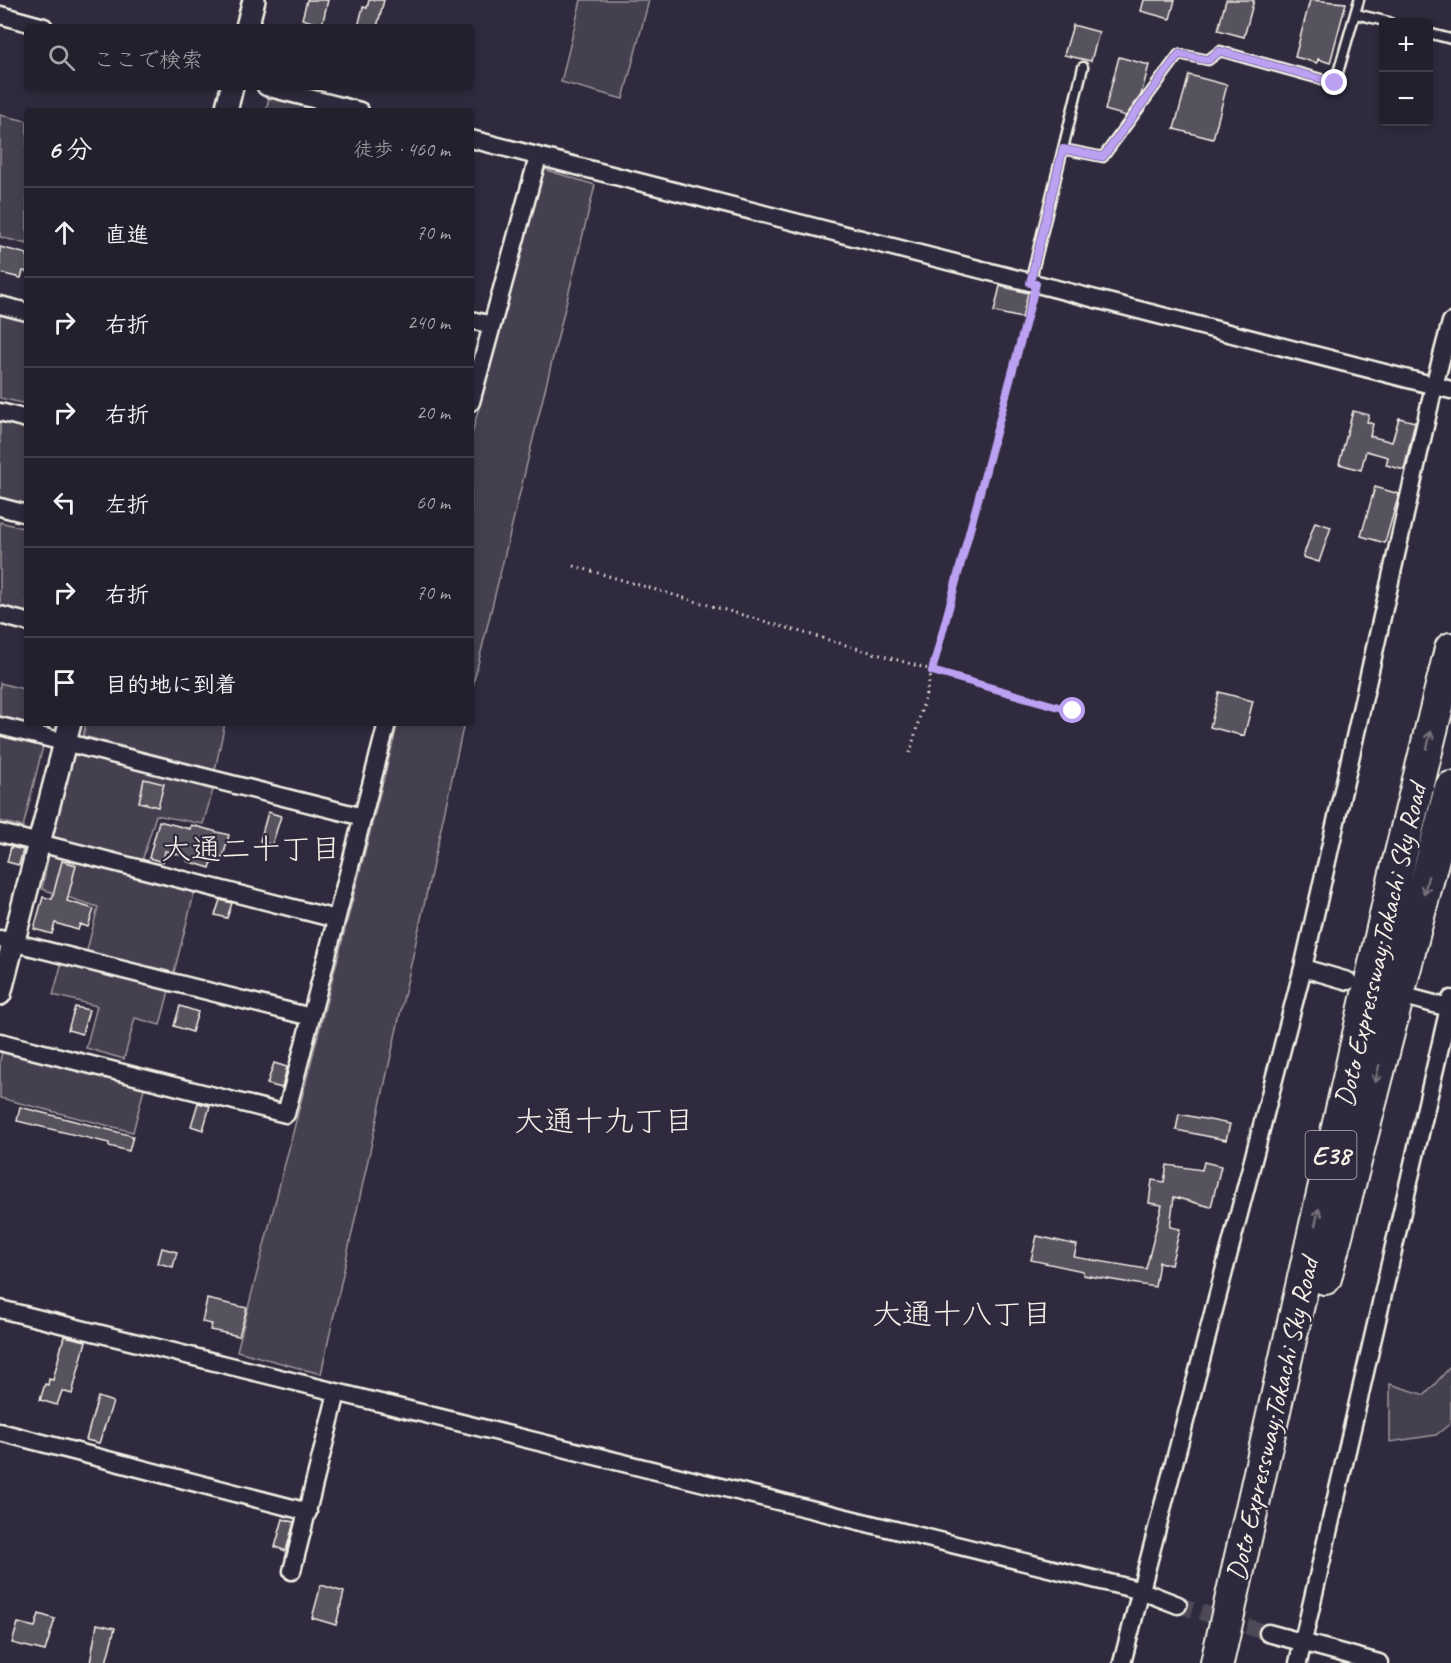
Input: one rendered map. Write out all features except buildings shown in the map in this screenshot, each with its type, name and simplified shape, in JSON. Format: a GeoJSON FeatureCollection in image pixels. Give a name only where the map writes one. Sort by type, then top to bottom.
{"type":"FeatureCollection","features":[{"type":"Feature","properties":{"kind":"highway","name":"Doto Expressway;Tokachi Sky Road"},"geometry":{"type":"LineString","coordinates":[[1217,1663],[1386,917],[1451,649]]}},
{"type":"Feature","properties":{"kind":"highway","name":"Doto Expressway;Tokachi Sky Road"},"geometry":{"type":"LineString","coordinates":[[1224,1663],[1451,788]]}},
{"type":"Feature","properties":{"kind":"street"},"geometry":{"type":"LineString","coordinates":[[249,24],[254,0]]}},
{"type":"Feature","properties":{"kind":"street"},"geometry":{"type":"LineString","coordinates":[[0,15],[33,24]]}},
{"type":"Feature","properties":{"kind":"street"},"geometry":{"type":"LineString","coordinates":[[227,108],[231,90]]}},
{"type":"Feature","properties":{"kind":"street"},"geometry":{"type":"LineString","coordinates":[[278,90],[348,108]]}},
{"type":"Feature","properties":{"kind":"street"},"geometry":{"type":"LineString","coordinates":[[474,141],[1451,390]]}},
{"type":"Feature","properties":{"kind":"street"},"geometry":{"type":"LineString","coordinates":[[474,391],[538,157]]}},
{"type":"Feature","properties":{"kind":"street"},"geometry":{"type":"LineString","coordinates":[[0,305],[24,311]]}},
{"type":"Feature","properties":{"kind":"street"},"geometry":{"type":"LineString","coordinates":[[474,321],[492,325]]}},
{"type":"Feature","properties":{"kind":"street"},"geometry":{"type":"LineString","coordinates":[[1122,1663],[1303,968],[1434,386],[1451,322]]}},
{"type":"Feature","properties":{"kind":"street"},"geometry":{"type":"LineString","coordinates":[[0,412],[24,418]]}},
{"type":"Feature","properties":{"kind":"street"},"geometry":{"type":"LineString","coordinates":[[0,507],[24,513]]}},
{"type":"Feature","properties":{"kind":"street"},"geometry":{"type":"LineString","coordinates":[[0,615],[24,621]]}},
{"type":"Feature","properties":{"kind":"street"},"geometry":{"type":"LineString","coordinates":[[0,726],[68,733],[363,817]]}},
{"type":"Feature","properties":{"kind":"street"},"geometry":{"type":"LineString","coordinates":[[0,1042],[285,1114],[386,726]]}},
{"type":"Feature","properties":{"kind":"street"},"geometry":{"type":"LineString","coordinates":[[0,994],[7,940],[38,843],[68,733]]}},
{"type":"Feature","properties":{"kind":"street"},"geometry":{"type":"LineString","coordinates":[[0,833],[336,919]]}},
{"type":"Feature","properties":{"kind":"street"},"geometry":{"type":"LineString","coordinates":[[7,940],[311,1017]]}},
{"type":"Feature","properties":{"kind":"street"},"geometry":{"type":"LineString","coordinates":[[1303,968],[1348,981]]}},
{"type":"Feature","properties":{"kind":"street"},"geometry":{"type":"LineString","coordinates":[[1298,1663],[1450,1003],[1412,998]]}},
{"type":"Feature","properties":{"kind":"street"},"geometry":{"type":"LineString","coordinates":[[0,1309],[1142,1592],[1178,1605]]}},
{"type":"Feature","properties":{"kind":"street"},"geometry":{"type":"LineString","coordinates":[[292,1571],[337,1393]]}},
{"type":"Feature","properties":{"kind":"street"},"geometry":{"type":"LineString","coordinates":[[0,1432],[308,1512]]}},
{"type":"Feature","properties":{"kind":"street"},"geometry":{"type":"LineString","coordinates":[[1268,1633],[1379,1663]]}},
{"type":"Feature","properties":{"kind":"lane"},"geometry":{"type":"LineString","coordinates":[[1063,149],[1103,157],[1179,54],[1208,60],[1220,51],[1335,83],[1359,0]]}},
{"type":"Feature","properties":{"kind":"lane"},"geometry":{"type":"LineString","coordinates":[[1356,14],[1379,20]]}},
{"type":"Feature","properties":{"kind":"lane"},"geometry":{"type":"LineString","coordinates":[[1433,34],[1451,39]]}},
{"type":"Feature","properties":{"kind":"lane"},"geometry":{"type":"LineString","coordinates":[[1033,283],[1083,67]]}},
{"type":"Feature","properties":{"kind":"path"},"geometry":{"type":"LineString","coordinates":[[910,753],[1033,283]]}},
{"type":"Feature","properties":{"kind":"path"},"geometry":{"type":"LineString","coordinates":[[574,566],[1073,711]]}},
{"type":"Feature","properties":{"kind":"shaded area"},"geometry":{"type":"Polygon","coordinates":[[[581,0],[649,0],[623,99],[561,82],[581,0]]]}},
{"type":"Feature","properties":{"kind":"shaded area"},"geometry":{"type":"Polygon","coordinates":[[[269,97],[310,108],[267,108],[269,97]]]}},
{"type":"Feature","properties":{"kind":"shaded area"},"geometry":{"type":"Polygon","coordinates":[[[0,115],[24,120],[24,243],[0,237],[0,115]]]}},
{"type":"Feature","properties":{"kind":"shaded area"},"geometry":{"type":"Polygon","coordinates":[[[540,168],[595,185],[474,681],[474,426],[540,168]]]}},
{"type":"Feature","properties":{"kind":"shaded area"},"geometry":{"type":"Polygon","coordinates":[[[0,314],[24,320],[24,403],[0,398],[0,314]]]}},
{"type":"Feature","properties":{"kind":"shaded area"},"geometry":{"type":"Polygon","coordinates":[[[0,421],[24,427],[24,504],[0,498],[0,421]]]}},
{"type":"Feature","properties":{"kind":"shaded area"},"geometry":{"type":"Polygon","coordinates":[[[0,522],[24,528],[24,612],[0,606],[0,522]]]}},
{"type":"Feature","properties":{"kind":"shaded area"},"geometry":{"type":"Polygon","coordinates":[[[0,683],[24,689],[24,723],[0,717],[0,683]]]}},
{"type":"Feature","properties":{"kind":"shaded area"},"geometry":{"type":"Polygon","coordinates":[[[85,726],[224,726],[215,770],[83,736],[85,726]]]}},
{"type":"Feature","properties":{"kind":"shaded area"},"geometry":{"type":"Polygon","coordinates":[[[397,726],[463,726],[321,1374],[237,1351],[397,726]]]}},
{"type":"Feature","properties":{"kind":"shaded area"},"geometry":{"type":"Polygon","coordinates":[[[0,735],[43,746],[23,827],[0,821],[0,735]]]}},
{"type":"Feature","properties":{"kind":"shaded area"},"geometry":{"type":"Polygon","coordinates":[[[73,752],[213,790],[203,824],[156,815],[142,861],[50,841],[73,752]]]}},
{"type":"Feature","properties":{"kind":"shaded area"},"geometry":{"type":"Polygon","coordinates":[[[49,854],[195,890],[173,976],[86,954],[98,907],[42,889],[49,854]]]}},
{"type":"Feature","properties":{"kind":"shaded area"},"geometry":{"type":"Polygon","coordinates":[[[62,962],[170,987],[160,1025],[135,1018],[124,1059],[86,1048],[97,1006],[53,995],[62,962]]]}},
{"type":"Feature","properties":{"kind":"shaded area"},"geometry":{"type":"Polygon","coordinates":[[[3,1048],[145,1085],[133,1132],[0,1098],[0,1061],[3,1048]]]}},
{"type":"Feature","properties":{"kind":"shaded area"},"geometry":{"type":"Polygon","coordinates":[[[1451,1366],[1451,1423],[1436,1435],[1390,1442],[1390,1384],[1425,1395],[1451,1366]]]}},
{"type":"Feature","properties":{"kind":"tunnel"},"geometry":{"type":"LineString","coordinates":[[1178,1605],[1268,1633]]}},
{"type":"Feature","properties":{"kind":"district","name":"大通二十丁目"},"geometry":{"type":"Point","coordinates":[251,849]}},
{"type":"Feature","properties":{"kind":"district","name":"大通十九丁目"},"geometry":{"type":"Point","coordinates":[604,1121]}},
{"type":"Feature","properties":{"kind":"district","name":"大通十八丁目"},"geometry":{"type":"Point","coordinates":[962,1314]}},
{"type":"Feature","properties":{"kind":"route"},"geometry":{"type":"LineString","coordinates":[[1073,711],[932,671],[1036,284],[1030,283],[1063,149],[1103,157],[1179,54],[1208,60],[1220,51],[1335,83]]}}]}
